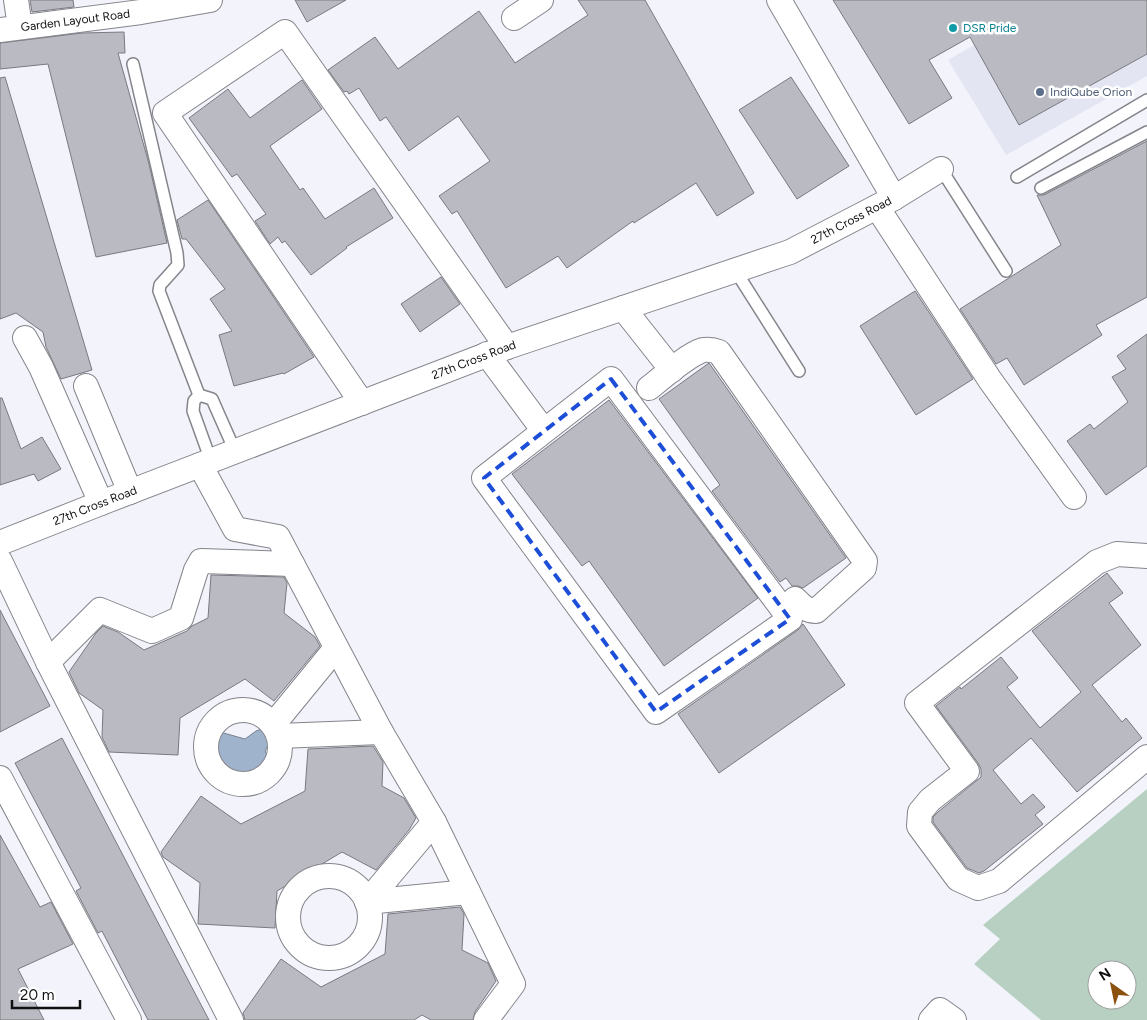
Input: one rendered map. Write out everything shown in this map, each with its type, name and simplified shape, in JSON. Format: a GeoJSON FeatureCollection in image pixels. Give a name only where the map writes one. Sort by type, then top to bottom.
{"type":"FeatureCollection","features":[{"type":"Feature","properties":{"kind":"street"},"geometry":{"type":"LineString","coordinates":[[10,29],[16,0]]}},
{"type":"Feature","properties":{"kind":"street","name":"Garden Layout Road"},"geometry":{"type":"LineString","coordinates":[[10,29],[139,6],[210,0]]}},
{"type":"Feature","properties":{"kind":"street"},"geometry":{"type":"LineString","coordinates":[[514,18],[541,0]]}},
{"type":"Feature","properties":{"kind":"street"},"geometry":{"type":"LineString","coordinates":[[779,0],[885,202],[990,380],[1074,497]]}},
{"type":"Feature","properties":{"kind":"street"},"geometry":{"type":"LineString","coordinates":[[362,403],[165,113],[284,32],[497,350],[544,430]]}},
{"type":"Feature","properties":{"kind":"street","name":"27th Cross Road"},"geometry":{"type":"LineString","coordinates":[[0,544],[497,350],[790,252],[885,202],[941,169]]}},
{"type":"Feature","properties":{"kind":"street"},"geometry":{"type":"LineString","coordinates":[[623,308],[672,370]]}},
{"type":"Feature","properties":{"kind":"street"},"geometry":{"type":"LineString","coordinates":[[25,338],[41,367],[101,503]]}},
{"type":"Feature","properties":{"kind":"street"},"geometry":{"type":"LineString","coordinates":[[650,388],[672,370],[703,350],[712,349],[719,352],[865,561],[864,568],[816,611],[810,611],[802,607],[795,599]]}},
{"type":"Feature","properties":{"kind":"street"},"geometry":{"type":"LineString","coordinates":[[611,379],[790,619],[656,712],[484,478],[544,430],[611,379]]}},
{"type":"Feature","properties":{"kind":"street"},"geometry":{"type":"LineString","coordinates":[[86,386],[130,492]]}},
{"type":"Feature","properties":{"kind":"street"},"geometry":{"type":"LineString","coordinates":[[73,437],[103,426]]}},
{"type":"Feature","properties":{"kind":"street"},"geometry":{"type":"LineString","coordinates":[[205,463],[235,529],[278,537],[381,732],[434,822],[513,984],[486,1020]]}},
{"type":"Feature","properties":{"kind":"street"},"geometry":{"type":"LineString","coordinates":[[1147,556],[1117,554],[1097,562],[917,703],[967,771],[930,800],[920,812],[919,826],[958,879],[978,888],[999,881],[1147,757]]}},
{"type":"Feature","properties":{"kind":"street"},"geometry":{"type":"LineString","coordinates":[[0,561],[48,662],[231,1020]]}},
{"type":"Feature","properties":{"kind":"street"},"geometry":{"type":"LineString","coordinates":[[48,662],[100,610],[152,632],[182,618],[196,570],[201,561],[292,564]]}},
{"type":"Feature","properties":{"kind":"street"},"geometry":{"type":"LineString","coordinates":[[336,648],[276,731],[381,732]]}},
{"type":"Feature","properties":{"kind":"street"},"geometry":{"type":"LineString","coordinates":[[0,778],[129,1020]]}},
{"type":"Feature","properties":{"kind":"street"},"geometry":{"type":"LineString","coordinates":[[434,822],[367,902],[468,892]]}},
{"type":"Feature","properties":{"kind":"street"},"geometry":{"type":"LineString","coordinates":[[931,1020],[940,1010],[954,1020]]}},
{"type":"Feature","properties":{"kind":"lane"},"geometry":{"type":"LineString","coordinates":[[133,64],[177,253],[178,265],[160,285],[159,291],[199,395]]}},
{"type":"Feature","properties":{"kind":"lane"},"geometry":{"type":"LineString","coordinates":[[1017,177],[1147,100]]}},
{"type":"Feature","properties":{"kind":"lane"},"geometry":{"type":"LineString","coordinates":[[1041,188],[1147,132]]}},
{"type":"Feature","properties":{"kind":"lane"},"geometry":{"type":"LineString","coordinates":[[941,169],[1006,271]]}},
{"type":"Feature","properties":{"kind":"lane"},"geometry":{"type":"LineString","coordinates":[[735,270],[799,371]]}},
{"type":"Feature","properties":{"kind":"lane"},"geometry":{"type":"LineString","coordinates":[[199,395],[212,399],[235,451]]}},
{"type":"Feature","properties":{"kind":"lane"},"geometry":{"type":"LineString","coordinates":[[199,395],[194,401],[193,411],[205,463]]}},
{"type":"Feature","properties":{"kind":"highlighted area"},"geometry":{"type":"Polygon","coordinates":[[[611,379],[790,619],[656,712],[484,478],[611,379]]]}},
{"type":"Feature","properties":{"kind":"shaded area","name":"IndiQube Orion"},"geometry":{"type":"Polygon","coordinates":[[[1053,0],[1147,0],[1147,76],[1006,155],[948,60],[1053,0]]]}},
{"type":"Feature","properties":{"kind":"green space"},"geometry":{"type":"Polygon","coordinates":[[[1147,789],[1147,1020],[1041,1020],[974,964],[1000,939],[983,925],[1147,789]]]}},
{"type":"Feature","properties":{"kind":"water"},"geometry":{"type":"Polygon","coordinates":[[[265,728],[274,736],[265,751],[273,765],[271,772],[260,778],[236,783],[224,762],[213,754],[212,742],[220,732],[245,739],[256,731],[265,728]]]}},
{"type":"Feature","properties":{"kind":"building"},"geometry":{"type":"Polygon","coordinates":[[[30,0],[73,0],[74,7],[32,12],[30,0]]]}},
{"type":"Feature","properties":{"kind":"building"},"geometry":{"type":"Polygon","coordinates":[[[295,0],[346,0],[307,22],[295,0]]]}},
{"type":"Feature","properties":{"kind":"building"},"geometry":{"type":"Polygon","coordinates":[[[578,0],[645,0],[754,193],[717,216],[696,183],[634,223],[633,221],[567,268],[558,256],[506,288],[457,211],[452,214],[439,196],[490,161],[458,116],[409,151],[386,117],[380,121],[359,88],[349,94],[347,91],[344,92],[328,70],[375,37],[398,69],[479,11],[515,63],[588,15],[578,0]]]}},
{"type":"Feature","properties":{"kind":"building"},"geometry":{"type":"Polygon","coordinates":[[[833,0],[1147,0],[1147,54],[1019,125],[970,37],[929,60],[952,98],[909,124],[833,0]]]}},
{"type":"Feature","properties":{"kind":"building"},"geometry":{"type":"Polygon","coordinates":[[[124,32],[125,53],[118,53],[149,164],[167,243],[96,257],[48,64],[0,69],[0,43],[82,33],[124,32]]]}},
{"type":"Feature","properties":{"kind":"building"},"geometry":{"type":"Polygon","coordinates":[[[5,77],[92,370],[61,379],[46,347],[43,332],[16,313],[0,319],[0,78],[5,77]]]}},
{"type":"Feature","properties":{"kind":"building"},"geometry":{"type":"Polygon","coordinates":[[[791,77],[849,166],[797,199],[739,110],[791,77]]]}},
{"type":"Feature","properties":{"kind":"building"},"geometry":{"type":"Polygon","coordinates":[[[302,80],[322,109],[270,146],[271,148],[300,190],[303,188],[325,219],[374,188],[393,218],[346,247],[311,275],[285,241],[282,243],[278,237],[270,244],[255,221],[266,214],[237,174],[232,177],[189,118],[228,89],[250,118],[302,80]]]}},
{"type":"Feature","properties":{"kind":"building"},"geometry":{"type":"Polygon","coordinates":[[[1147,141],[1147,297],[1096,325],[1102,335],[1024,385],[1007,358],[996,364],[960,309],[1061,245],[1037,195],[1044,195],[1147,141]]]}},
{"type":"Feature","properties":{"kind":"building"},"geometry":{"type":"Polygon","coordinates":[[[208,200],[314,357],[284,374],[234,386],[219,335],[232,331],[210,299],[225,289],[186,239],[182,239],[177,220],[208,200]]]}},
{"type":"Feature","properties":{"kind":"building"},"geometry":{"type":"Polygon","coordinates":[[[441,277],[460,304],[420,332],[401,304],[441,277]]]}},
{"type":"Feature","properties":{"kind":"building"},"geometry":{"type":"Polygon","coordinates":[[[915,291],[973,379],[916,415],[860,326],[915,291]]]}},
{"type":"Feature","properties":{"kind":"building"},"geometry":{"type":"Polygon","coordinates":[[[1147,334],[1147,466],[1106,495],[1067,441],[1090,424],[1094,429],[1128,402],[1112,377],[1126,369],[1117,356],[1147,334]]]}},
{"type":"Feature","properties":{"kind":"building"},"geometry":{"type":"Polygon","coordinates":[[[709,363],[846,558],[803,588],[792,586],[786,578],[780,582],[712,491],[720,485],[659,399],[709,363]]]}},
{"type":"Feature","properties":{"kind":"building"},"geometry":{"type":"Polygon","coordinates":[[[0,398],[2,398],[21,449],[42,437],[61,469],[38,481],[34,474],[0,485],[0,398]]]}},
{"type":"Feature","properties":{"kind":"building"},"geometry":{"type":"Polygon","coordinates":[[[609,400],[758,598],[664,666],[589,561],[582,566],[512,474],[609,400]]]}},
{"type":"Feature","properties":{"kind":"building"},"geometry":{"type":"Polygon","coordinates":[[[1107,573],[1123,593],[1109,603],[1141,645],[1092,685],[1122,722],[1126,718],[1142,738],[1077,792],[1031,738],[993,770],[1021,804],[1033,794],[1045,807],[1035,815],[1043,824],[984,871],[979,873],[967,868],[933,822],[933,817],[981,777],[981,769],[936,706],[1001,657],[1018,678],[1007,687],[1040,728],[1081,692],[1032,631],[1107,573]]]}},
{"type":"Feature","properties":{"kind":"building"},"geometry":{"type":"Polygon","coordinates":[[[211,575],[284,577],[287,583],[284,613],[315,637],[320,646],[274,701],[245,679],[180,718],[178,755],[109,752],[102,737],[103,710],[79,693],[69,672],[103,626],[118,632],[144,650],[187,631],[192,626],[208,618],[211,575]]]}},
{"type":"Feature","properties":{"kind":"building"},"geometry":{"type":"Polygon","coordinates":[[[0,610],[50,706],[0,732],[0,610]]]}},
{"type":"Feature","properties":{"kind":"building"},"geometry":{"type":"Polygon","coordinates":[[[803,624],[845,685],[719,773],[678,714],[798,630],[803,624]]]}},
{"type":"Feature","properties":{"kind":"building"},"geometry":{"type":"Polygon","coordinates":[[[62,738],[209,1020],[148,1020],[102,931],[98,933],[76,891],[81,888],[15,763],[62,738]]]}},
{"type":"Feature","properties":{"kind":"building"},"geometry":{"type":"Polygon","coordinates":[[[373,746],[383,762],[382,786],[404,798],[416,818],[409,830],[376,870],[342,852],[277,891],[275,928],[198,924],[200,883],[163,857],[161,852],[201,796],[241,824],[305,791],[308,749],[373,746]]]}},
{"type":"Feature","properties":{"kind":"building"},"geometry":{"type":"Polygon","coordinates":[[[0,835],[40,907],[51,902],[73,944],[18,969],[44,1020],[0,1020],[0,835]]]}},
{"type":"Feature","properties":{"kind":"building"},"geometry":{"type":"Polygon","coordinates":[[[460,907],[464,914],[462,950],[488,963],[496,981],[475,1012],[473,1020],[431,1020],[422,1015],[414,1020],[245,1020],[243,1013],[281,959],[321,987],[385,954],[388,914],[460,907]]]}},
{"type":"Feature","properties":{"kind":"place","name":"DSR Pride"},"geometry":{"type":"Point","coordinates":[953,28]}},
{"type":"Feature","properties":{"kind":"place","name":"IndiQube Orion"},"geometry":{"type":"Point","coordinates":[1040,92]}}]}
